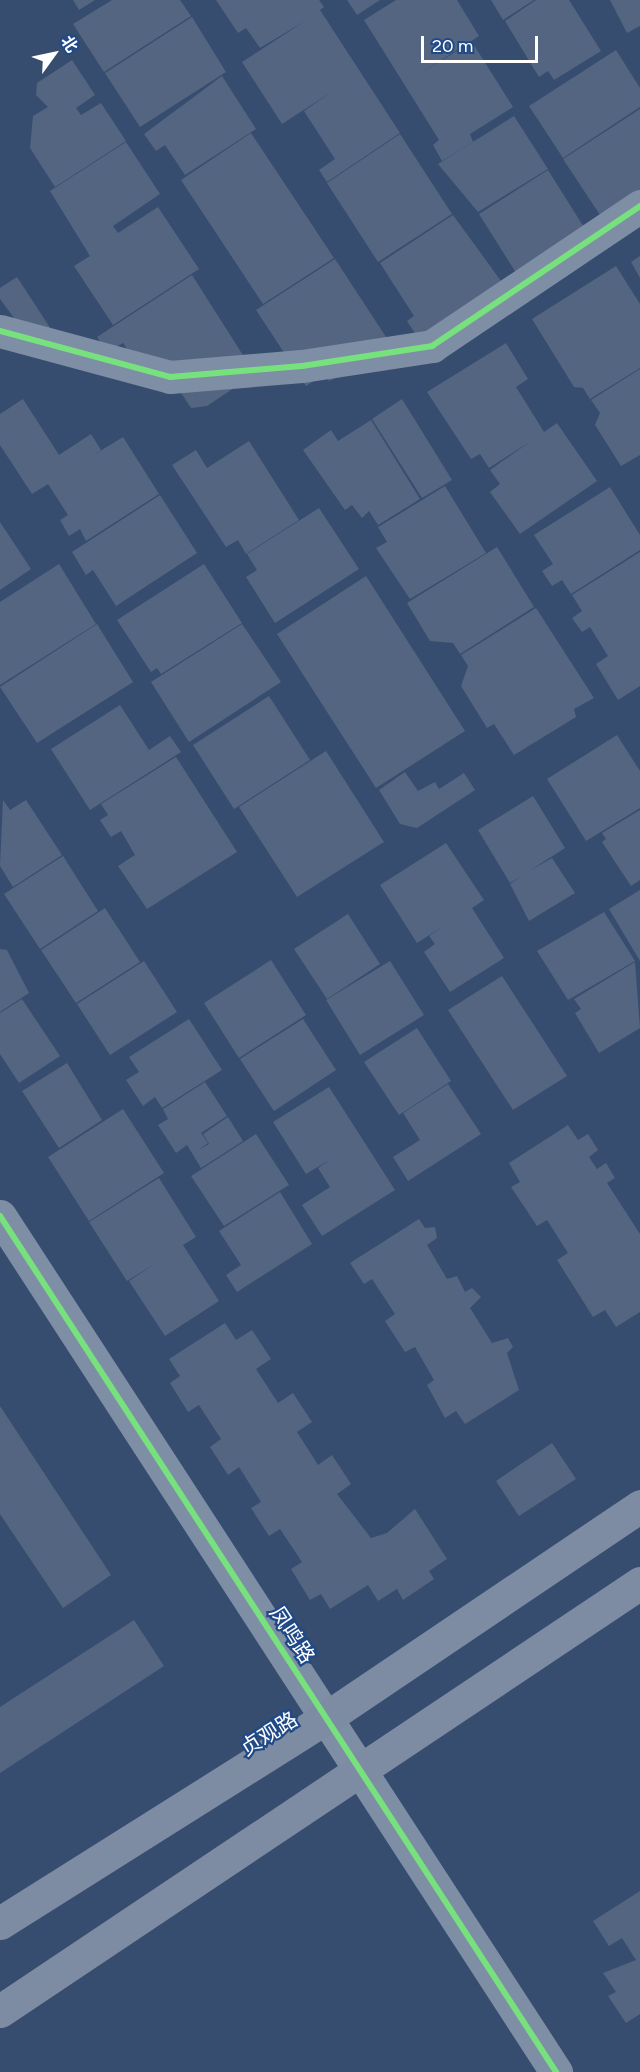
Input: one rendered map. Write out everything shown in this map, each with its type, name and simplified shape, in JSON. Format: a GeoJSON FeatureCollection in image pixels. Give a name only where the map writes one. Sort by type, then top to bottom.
{"type":"FeatureCollection","features":[{"type":"Feature","properties":{"kind":"main road","name":"贞观路"},"geometry":{"type":"LineString","coordinates":[[0,1923],[326,1718],[640,1506]]}},
{"type":"Feature","properties":{"kind":"main road"},"geometry":{"type":"LineString","coordinates":[[0,2011],[640,1583]]}},
{"type":"Feature","properties":{"kind":"street"},"geometry":{"type":"LineString","coordinates":[[0,331],[170,377],[302,366],[432,346],[640,206]]}},
{"type":"Feature","properties":{"kind":"street","name":"凤鸣路"},"geometry":{"type":"LineString","coordinates":[[0,1216],[556,2072]]}},
{"type":"Feature","properties":{"kind":"building"},"geometry":{"type":"Polygon","coordinates":[[[73,0],[95,0],[79,10],[73,0]]]}},
{"type":"Feature","properties":{"kind":"building"},"geometry":{"type":"Polygon","coordinates":[[[112,0],[180,0],[191,16],[104,72],[73,24],[112,0]]]}},
{"type":"Feature","properties":{"kind":"building"},"geometry":{"type":"Polygon","coordinates":[[[216,0],[319,0],[324,7],[320,10],[400,133],[327,182],[319,170],[335,159],[304,111],[333,91],[282,124],[242,62],[305,21],[260,48],[246,28],[238,33],[216,0]]]}},
{"type":"Feature","properties":{"kind":"building"},"geometry":{"type":"Polygon","coordinates":[[[347,0],[380,0],[357,15],[347,0]]]}},
{"type":"Feature","properties":{"kind":"building"},"geometry":{"type":"Polygon","coordinates":[[[396,0],[457,0],[479,36],[421,73],[472,42],[513,107],[470,134],[473,142],[442,161],[433,145],[439,140],[364,20],[396,0]]]}},
{"type":"Feature","properties":{"kind":"building"},"geometry":{"type":"Polygon","coordinates":[[[491,0],[534,0],[503,20],[491,0]]]}},
{"type":"Feature","properties":{"kind":"building"},"geometry":{"type":"Polygon","coordinates":[[[536,0],[569,0],[601,51],[554,80],[548,71],[539,77],[505,21],[536,0]]]}},
{"type":"Feature","properties":{"kind":"building"},"geometry":{"type":"Polygon","coordinates":[[[610,0],[640,0],[640,26],[627,33],[610,0]]]}},
{"type":"Feature","properties":{"kind":"building"},"geometry":{"type":"Polygon","coordinates":[[[192,17],[226,72],[140,127],[105,73],[192,17]]]}},
{"type":"Feature","properties":{"kind":"building"},"geometry":{"type":"Polygon","coordinates":[[[616,50],[640,88],[640,107],[563,158],[529,106],[616,50]]]}},
{"type":"Feature","properties":{"kind":"building"},"geometry":{"type":"Polygon","coordinates":[[[72,60],[95,95],[76,108],[81,115],[101,103],[126,141],[55,187],[30,148],[33,116],[48,107],[36,95],[37,83],[72,60]]]}},
{"type":"Feature","properties":{"kind":"building"},"geometry":{"type":"Polygon","coordinates":[[[222,76],[256,129],[185,175],[165,145],[156,151],[144,134],[222,76]]]}},
{"type":"Feature","properties":{"kind":"building"},"geometry":{"type":"Polygon","coordinates":[[[640,109],[640,194],[602,218],[563,159],[640,109]]]}},
{"type":"Feature","properties":{"kind":"building"},"geometry":{"type":"Polygon","coordinates":[[[514,116],[548,169],[478,212],[438,164],[514,116]]]}},
{"type":"Feature","properties":{"kind":"building"},"geometry":{"type":"Polygon","coordinates":[[[251,133],[334,258],[263,304],[181,180],[251,133]]]}},
{"type":"Feature","properties":{"kind":"building"},"geometry":{"type":"Polygon","coordinates":[[[400,134],[452,214],[378,262],[327,183],[400,134]]]}},
{"type":"Feature","properties":{"kind":"building"},"geometry":{"type":"Polygon","coordinates":[[[126,142],[160,194],[113,226],[118,233],[158,207],[199,269],[113,325],[74,266],[90,256],[50,191],[126,142]]]}},
{"type":"Feature","properties":{"kind":"building"},"geometry":{"type":"Polygon","coordinates":[[[548,170],[592,240],[518,276],[479,214],[548,170]]]}},
{"type":"Feature","properties":{"kind":"building"},"geometry":{"type":"Polygon","coordinates":[[[453,215],[509,292],[420,341],[407,321],[414,316],[380,263],[453,215]]]}},
{"type":"Feature","properties":{"kind":"building"},"geometry":{"type":"Polygon","coordinates":[[[640,256],[640,278],[631,262],[640,256]]]}},
{"type":"Feature","properties":{"kind":"building"},"geometry":{"type":"Polygon","coordinates":[[[335,259],[388,340],[385,347],[338,377],[329,381],[325,374],[306,386],[256,310],[335,259]]]}},
{"type":"Feature","properties":{"kind":"building"},"geometry":{"type":"Polygon","coordinates":[[[616,266],[640,304],[640,368],[590,399],[583,388],[574,387],[532,319],[616,266]]]}},
{"type":"Feature","properties":{"kind":"building"},"geometry":{"type":"Polygon","coordinates":[[[192,275],[255,374],[207,406],[191,408],[168,373],[151,384],[123,343],[107,352],[97,337],[192,275]]]}},
{"type":"Feature","properties":{"kind":"building"},"geometry":{"type":"Polygon","coordinates":[[[17,277],[62,346],[31,341],[0,299],[0,288],[17,277]]]}},
{"type":"Feature","properties":{"kind":"building"},"geometry":{"type":"Polygon","coordinates":[[[506,343],[528,379],[516,387],[544,432],[557,423],[597,481],[520,534],[490,492],[500,484],[490,470],[531,441],[489,468],[480,454],[471,459],[427,392],[506,343]]]}},
{"type":"Feature","properties":{"kind":"building"},"geometry":{"type":"Polygon","coordinates":[[[640,369],[640,455],[621,466],[595,425],[600,413],[591,400],[640,369]]]}},
{"type":"Feature","properties":{"kind":"building"},"geometry":{"type":"Polygon","coordinates":[[[23,399],[59,455],[91,434],[101,450],[92,456],[123,437],[159,494],[86,541],[80,529],[69,536],[60,520],[68,515],[48,484],[32,494],[0,445],[0,414],[23,399]]]}},
{"type":"Feature","properties":{"kind":"building"},"geometry":{"type":"Polygon","coordinates":[[[402,399],[452,480],[422,498],[372,419],[402,399]]]}},
{"type":"Feature","properties":{"kind":"building"},"geometry":{"type":"Polygon","coordinates":[[[371,420],[420,499],[378,525],[369,511],[362,518],[352,505],[345,510],[303,450],[331,430],[338,441],[371,420]]]}},
{"type":"Feature","properties":{"kind":"building"},"geometry":{"type":"Polygon","coordinates":[[[249,441],[299,520],[246,554],[238,540],[226,547],[172,465],[196,450],[207,468],[249,441]]]}},
{"type":"Feature","properties":{"kind":"building"},"geometry":{"type":"Polygon","coordinates":[[[445,486],[486,553],[410,599],[376,548],[387,542],[378,527],[445,486]]]}},
{"type":"Feature","properties":{"kind":"building"},"geometry":{"type":"Polygon","coordinates":[[[610,487],[640,535],[640,550],[571,594],[562,580],[552,586],[542,571],[553,564],[534,535],[610,487]]]}},
{"type":"Feature","properties":{"kind":"building"},"geometry":{"type":"Polygon","coordinates":[[[160,495],[197,553],[116,606],[93,570],[86,575],[72,552],[160,495]]]}},
{"type":"Feature","properties":{"kind":"building"},"geometry":{"type":"Polygon","coordinates":[[[319,508],[359,569],[275,623],[246,577],[257,570],[247,554],[319,508]]]}},
{"type":"Feature","properties":{"kind":"building"},"geometry":{"type":"Polygon","coordinates":[[[0,522],[31,569],[0,590],[0,522]]]}},
{"type":"Feature","properties":{"kind":"building"},"geometry":{"type":"Polygon","coordinates":[[[497,547],[534,607],[460,654],[453,643],[430,641],[407,603],[497,547]]]}},
{"type":"Feature","properties":{"kind":"building"},"geometry":{"type":"Polygon","coordinates":[[[640,552],[640,686],[618,700],[596,664],[608,656],[590,627],[582,632],[572,618],[582,611],[572,595],[640,552]]]}},
{"type":"Feature","properties":{"kind":"building"},"geometry":{"type":"Polygon","coordinates":[[[59,564],[96,624],[0,685],[0,602],[59,564]]]}},
{"type":"Feature","properties":{"kind":"building"},"geometry":{"type":"Polygon","coordinates":[[[204,564],[242,623],[161,674],[157,668],[151,672],[117,620],[204,564]]]}},
{"type":"Feature","properties":{"kind":"building"},"geometry":{"type":"Polygon","coordinates":[[[366,576],[465,731],[376,788],[277,634],[366,576]]]}},
{"type":"Feature","properties":{"kind":"building"},"geometry":{"type":"Polygon","coordinates":[[[536,608],[594,698],[574,709],[576,717],[514,755],[494,724],[487,728],[461,686],[468,666],[461,655],[536,608]]]}},
{"type":"Feature","properties":{"kind":"building"},"geometry":{"type":"Polygon","coordinates":[[[97,624],[133,682],[37,743],[0,687],[97,624]]]}},
{"type":"Feature","properties":{"kind":"building"},"geometry":{"type":"Polygon","coordinates":[[[242,624],[281,682],[189,742],[151,682],[242,624]]]}},
{"type":"Feature","properties":{"kind":"building"},"geometry":{"type":"Polygon","coordinates":[[[269,696],[310,760],[234,809],[193,745],[269,696]]]}},
{"type":"Feature","properties":{"kind":"building"},"geometry":{"type":"Polygon","coordinates":[[[120,705],[149,750],[170,736],[181,752],[90,810],[51,749],[120,705]]]}},
{"type":"Feature","properties":{"kind":"building"},"geometry":{"type":"Polygon","coordinates":[[[617,735],[640,771],[640,808],[586,841],[547,779],[617,735]]]}},
{"type":"Feature","properties":{"kind":"building"},"geometry":{"type":"Polygon","coordinates":[[[326,751],[384,842],[297,897],[239,807],[326,751]]]}},
{"type":"Feature","properties":{"kind":"building"},"geometry":{"type":"Polygon","coordinates":[[[176,757],[237,852],[147,909],[118,866],[135,855],[121,831],[111,837],[100,820],[108,815],[101,804],[176,757]]]}},
{"type":"Feature","properties":{"kind":"building"},"geometry":{"type":"Polygon","coordinates":[[[405,772],[418,791],[435,782],[439,789],[464,773],[475,790],[417,828],[400,824],[379,790],[405,772]]]}},
{"type":"Feature","properties":{"kind":"building"},"geometry":{"type":"Polygon","coordinates":[[[533,796],[565,848],[529,871],[552,858],[575,893],[529,921],[510,884],[522,876],[510,883],[478,830],[533,796]]]}},
{"type":"Feature","properties":{"kind":"building"},"geometry":{"type":"Polygon","coordinates":[[[3,800],[10,810],[26,800],[62,855],[13,887],[0,866],[3,800]]]}},
{"type":"Feature","properties":{"kind":"building"},"geometry":{"type":"Polygon","coordinates":[[[640,810],[640,880],[631,886],[602,842],[606,839],[602,833],[640,810]]]}},
{"type":"Feature","properties":{"kind":"building"},"geometry":{"type":"Polygon","coordinates":[[[446,843],[484,900],[472,908],[504,958],[450,992],[424,952],[435,944],[429,936],[445,925],[417,943],[380,885],[446,843]]]}},
{"type":"Feature","properties":{"kind":"building"},"geometry":{"type":"Polygon","coordinates":[[[63,856],[98,911],[40,949],[4,894],[63,856]]]}},
{"type":"Feature","properties":{"kind":"building"},"geometry":{"type":"Polygon","coordinates":[[[640,890],[640,961],[609,909],[640,890]]]}},
{"type":"Feature","properties":{"kind":"building"},"geometry":{"type":"Polygon","coordinates":[[[105,908],[140,962],[76,1003],[41,950],[105,908]]]}},
{"type":"Feature","properties":{"kind":"building"},"geometry":{"type":"Polygon","coordinates":[[[604,912],[635,961],[568,1000],[537,951],[604,912]]]}},
{"type":"Feature","properties":{"kind":"building"},"geometry":{"type":"Polygon","coordinates":[[[348,914],[380,964],[327,999],[294,949],[348,914]]]}},
{"type":"Feature","properties":{"kind":"building"},"geometry":{"type":"Polygon","coordinates":[[[0,949],[7,950],[29,993],[0,1012],[0,949]]]}},
{"type":"Feature","properties":{"kind":"building"},"geometry":{"type":"Polygon","coordinates":[[[271,960],[306,1015],[239,1058],[204,1003],[271,960]]]}},
{"type":"Feature","properties":{"kind":"building"},"geometry":{"type":"Polygon","coordinates":[[[144,961],[177,1012],[110,1055],[77,1004],[144,961]]]}},
{"type":"Feature","properties":{"kind":"building"},"geometry":{"type":"Polygon","coordinates":[[[390,961],[424,1015],[360,1055],[326,1000],[390,961]]]}},
{"type":"Feature","properties":{"kind":"building"},"geometry":{"type":"Polygon","coordinates":[[[635,962],[640,1028],[599,1053],[575,1013],[581,1009],[574,999],[635,962]]]}},
{"type":"Feature","properties":{"kind":"building"},"geometry":{"type":"Polygon","coordinates":[[[502,976],[567,1076],[513,1110],[448,1010],[502,976]]]}},
{"type":"Feature","properties":{"kind":"building"},"geometry":{"type":"Polygon","coordinates":[[[22,999],[60,1056],[19,1083],[0,1054],[0,1013],[22,999]]]}},
{"type":"Feature","properties":{"kind":"building"},"geometry":{"type":"Polygon","coordinates":[[[189,1019],[222,1070],[162,1108],[155,1097],[143,1106],[126,1080],[139,1072],[129,1057],[189,1019]]]}},
{"type":"Feature","properties":{"kind":"building"},"geometry":{"type":"Polygon","coordinates":[[[303,1019],[336,1070],[274,1111],[240,1059],[303,1019]]]}},
{"type":"Feature","properties":{"kind":"building"},"geometry":{"type":"Polygon","coordinates":[[[417,1028],[451,1081],[399,1115],[364,1062],[417,1028]]]}},
{"type":"Feature","properties":{"kind":"building"},"geometry":{"type":"Polygon","coordinates":[[[67,1063],[102,1120],[59,1148],[22,1091],[67,1063]]]}},
{"type":"Feature","properties":{"kind":"building"},"geometry":{"type":"Polygon","coordinates":[[[205,1082],[227,1116],[201,1133],[208,1143],[198,1150],[209,1144],[203,1134],[228,1117],[243,1141],[201,1168],[187,1145],[176,1153],[158,1125],[168,1119],[163,1109],[205,1082]]]}},
{"type":"Feature","properties":{"kind":"building"},"geometry":{"type":"Polygon","coordinates":[[[448,1084],[481,1134],[408,1181],[393,1157],[420,1140],[403,1113],[448,1084]]]}},
{"type":"Feature","properties":{"kind":"building"},"geometry":{"type":"Polygon","coordinates":[[[329,1087],[395,1190],[322,1236],[302,1205],[330,1187],[318,1168],[331,1159],[306,1174],[273,1122],[329,1087]]]}},
{"type":"Feature","properties":{"kind":"building"},"geometry":{"type":"Polygon","coordinates":[[[123,1109],[164,1173],[89,1221],[48,1157],[123,1109]]]}},
{"type":"Feature","properties":{"kind":"building"},"geometry":{"type":"Polygon","coordinates":[[[568,1125],[578,1140],[588,1134],[598,1150],[589,1157],[597,1169],[606,1163],[615,1178],[607,1183],[640,1234],[640,1312],[616,1327],[605,1310],[593,1317],[557,1260],[568,1253],[547,1220],[537,1226],[511,1187],[520,1182],[509,1163],[568,1125]]]}},
{"type":"Feature","properties":{"kind":"building"},"geometry":{"type":"Polygon","coordinates":[[[256,1134],[289,1185],[224,1226],[191,1176],[256,1134]]]}},
{"type":"Feature","properties":{"kind":"building"},"geometry":{"type":"Polygon","coordinates":[[[159,1178],[196,1237],[183,1245],[219,1301],[165,1336],[129,1281],[156,1263],[127,1281],[89,1222],[159,1178]]]}},
{"type":"Feature","properties":{"kind":"building"},"geometry":{"type":"Polygon","coordinates":[[[280,1192],[312,1244],[237,1292],[226,1275],[241,1265],[219,1231],[280,1192]]]}},
{"type":"Feature","properties":{"kind":"building"},"geometry":{"type":"Polygon","coordinates":[[[419,1219],[425,1228],[435,1227],[437,1238],[427,1245],[447,1279],[457,1276],[465,1292],[472,1288],[481,1297],[470,1308],[492,1343],[508,1338],[513,1347],[507,1353],[519,1390],[465,1424],[456,1411],[445,1418],[427,1385],[434,1380],[415,1347],[405,1352],[385,1321],[395,1314],[372,1279],[364,1284],[350,1263],[419,1219]]]}},
{"type":"Feature","properties":{"kind":"building"},"geometry":{"type":"Polygon","coordinates":[[[225,1323],[236,1340],[252,1330],[271,1359],[256,1369],[278,1403],[293,1393],[312,1422],[297,1432],[318,1465],[332,1455],[351,1484],[337,1494],[371,1538],[387,1533],[415,1509],[447,1559],[429,1571],[434,1579],[403,1600],[397,1589],[378,1601],[368,1585],[330,1609],[321,1594],[310,1600],[291,1569],[302,1562],[280,1529],[269,1536],[251,1508],[261,1502],[239,1467],[228,1475],[210,1447],[221,1439],[199,1405],[188,1412],[170,1383],[180,1376],[169,1359],[225,1323]]]}},
{"type":"Feature","properties":{"kind":"building"},"geometry":{"type":"Polygon","coordinates":[[[0,1406],[111,1575],[63,1608],[0,1514],[0,1406]]]}},
{"type":"Feature","properties":{"kind":"building"},"geometry":{"type":"Polygon","coordinates":[[[552,1443],[576,1479],[519,1516],[496,1481],[552,1443]]]}},
{"type":"Feature","properties":{"kind":"building"},"geometry":{"type":"Polygon","coordinates":[[[134,1620],[164,1666],[0,1773],[0,1707],[134,1620]]]}},
{"type":"Feature","properties":{"kind":"building"},"geometry":{"type":"Polygon","coordinates":[[[640,1891],[640,2014],[626,2023],[608,1996],[616,1992],[603,1973],[636,1960],[622,1938],[609,1946],[593,1921],[640,1891]]]}},
{"type":"Feature","properties":{"kind":"cycle path"},"geometry":{"type":"LineString","coordinates":[[0,331],[170,377],[302,366],[432,346],[640,206]]}},
{"type":"Feature","properties":{"kind":"cycle path"},"geometry":{"type":"LineString","coordinates":[[0,1216],[556,2072]]}}]}
